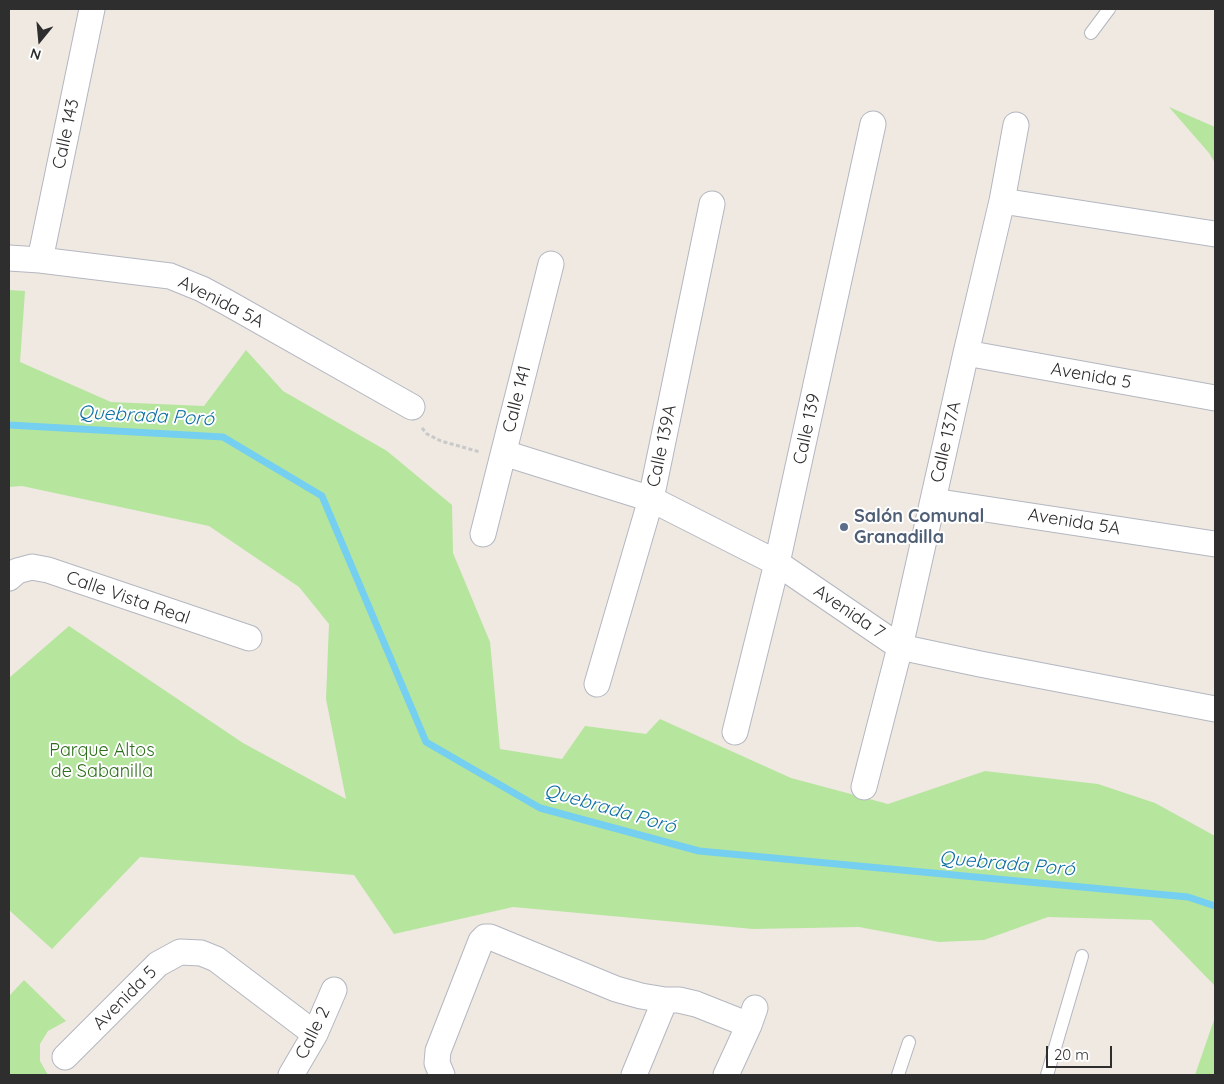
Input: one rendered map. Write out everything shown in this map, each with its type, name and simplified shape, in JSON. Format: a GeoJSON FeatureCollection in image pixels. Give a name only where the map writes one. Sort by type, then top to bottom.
{"type":"FeatureCollection","features":[{"type":"Feature","properties":{"kind":"street","name":"Calle 143"},"geometry":{"type":"LineString","coordinates":[[40,260],[92,9]]}},
{"type":"Feature","properties":{"kind":"street","name":"Calle 139"},"geometry":{"type":"LineString","coordinates":[[735,732],[777,564],[873,124]]}},
{"type":"Feature","properties":{"kind":"street","name":"Calle 137A"},"geometry":{"type":"LineString","coordinates":[[864,787],[900,647],[1002,201],[1016,124]]}},
{"type":"Feature","properties":{"kind":"street"},"geometry":{"type":"LineString","coordinates":[[1002,201],[1215,234]]}},
{"type":"Feature","properties":{"kind":"street","name":"Calle 139A"},"geometry":{"type":"LineString","coordinates":[[597,684],[651,499],[712,204]]}},
{"type":"Feature","properties":{"kind":"street","name":"Avenida 5A"},"geometry":{"type":"LineString","coordinates":[[9,258],[170,276],[228,302],[412,407]]}},
{"type":"Feature","properties":{"kind":"street","name":"Calle 141"},"geometry":{"type":"LineString","coordinates":[[483,534],[551,264]]}},
{"type":"Feature","properties":{"kind":"street","name":"Avenida 5"},"geometry":{"type":"LineString","coordinates":[[966,353],[1215,398]]}},
{"type":"Feature","properties":{"kind":"street","name":"Avenida 7"},"geometry":{"type":"LineString","coordinates":[[503,456],[651,499],[777,564],[900,647],[1215,709]]}},
{"type":"Feature","properties":{"kind":"street","name":"Avenida 5A"},"geometry":{"type":"LineString","coordinates":[[933,501],[1215,544]]}},
{"type":"Feature","properties":{"kind":"street","name":"Calle Vista Real"},"geometry":{"type":"LineString","coordinates":[[9,578],[16,571],[32,567],[48,570],[249,638]]}},
{"type":"Feature","properties":{"kind":"street"},"geometry":{"type":"LineString","coordinates":[[442,1075],[437,1063],[438,1050],[481,941],[486,937],[490,937],[616,989],[641,996],[679,1000],[752,1017],[726,1075]]}},
{"type":"Feature","properties":{"kind":"street","name":"Avenida 5"},"geometry":{"type":"LineString","coordinates":[[65,1057],[158,964],[180,952],[201,953],[216,958],[315,1034]]}},
{"type":"Feature","properties":{"kind":"street","name":"Calle 2"},"geometry":{"type":"LineString","coordinates":[[291,1075],[315,1034],[334,990]]}},
{"type":"Feature","properties":{"kind":"street"},"geometry":{"type":"LineString","coordinates":[[634,1075],[665,1000]]}},
{"type":"Feature","properties":{"kind":"lane"},"geometry":{"type":"LineString","coordinates":[[1091,33],[1109,9]]}},
{"type":"Feature","properties":{"kind":"lane"},"geometry":{"type":"LineString","coordinates":[[1047,1075],[1082,956]]}},
{"type":"Feature","properties":{"kind":"lane"},"geometry":{"type":"LineString","coordinates":[[898,1075],[909,1042]]}},
{"type":"Feature","properties":{"kind":"path"},"geometry":{"type":"LineString","coordinates":[[412,407],[420,412],[421,426],[434,438],[503,456]]}},
{"type":"Feature","properties":{"kind":"green space"},"geometry":{"type":"Polygon","coordinates":[[[1169,107],[1215,127],[1215,163],[1209,153],[1169,107]]]}},
{"type":"Feature","properties":{"kind":"green space","name":"Parque Altos de Sabanilla"},"geometry":{"type":"Polygon","coordinates":[[[9,290],[25,291],[20,362],[111,402],[204,406],[246,350],[283,391],[387,451],[452,505],[453,553],[490,642],[500,749],[562,759],[585,726],[646,734],[660,719],[791,778],[888,804],[985,771],[1098,784],[1155,803],[1215,836],[1215,986],[1151,920],[1048,917],[984,940],[939,942],[859,927],[753,929],[513,907],[394,934],[354,875],[140,857],[52,949],[9,910],[9,678],[69,626],[243,743],[346,799],[326,699],[329,624],[299,587],[209,526],[22,486],[9,487],[9,290]]]}},
{"type":"Feature","properties":{"kind":"green space"},"geometry":{"type":"Polygon","coordinates":[[[24,980],[66,1021],[48,1031],[40,1044],[40,1061],[48,1075],[9,1075],[9,996],[24,980]]]}},
{"type":"Feature","properties":{"kind":"green space"},"geometry":{"type":"Polygon","coordinates":[[[1215,1017],[1215,1075],[1195,1075],[1215,1017]]]}},
{"type":"Feature","properties":{"kind":"waterway","name":"Quebrada Poró"},"geometry":{"type":"LineString","coordinates":[[9,425],[223,437],[322,496],[426,742],[540,808],[699,851],[1188,897],[1215,906]]}},
{"type":"Feature","properties":{"kind":"place","name":"Salón Comunal Granadilla"},"geometry":{"type":"Point","coordinates":[844,527]}}]}
